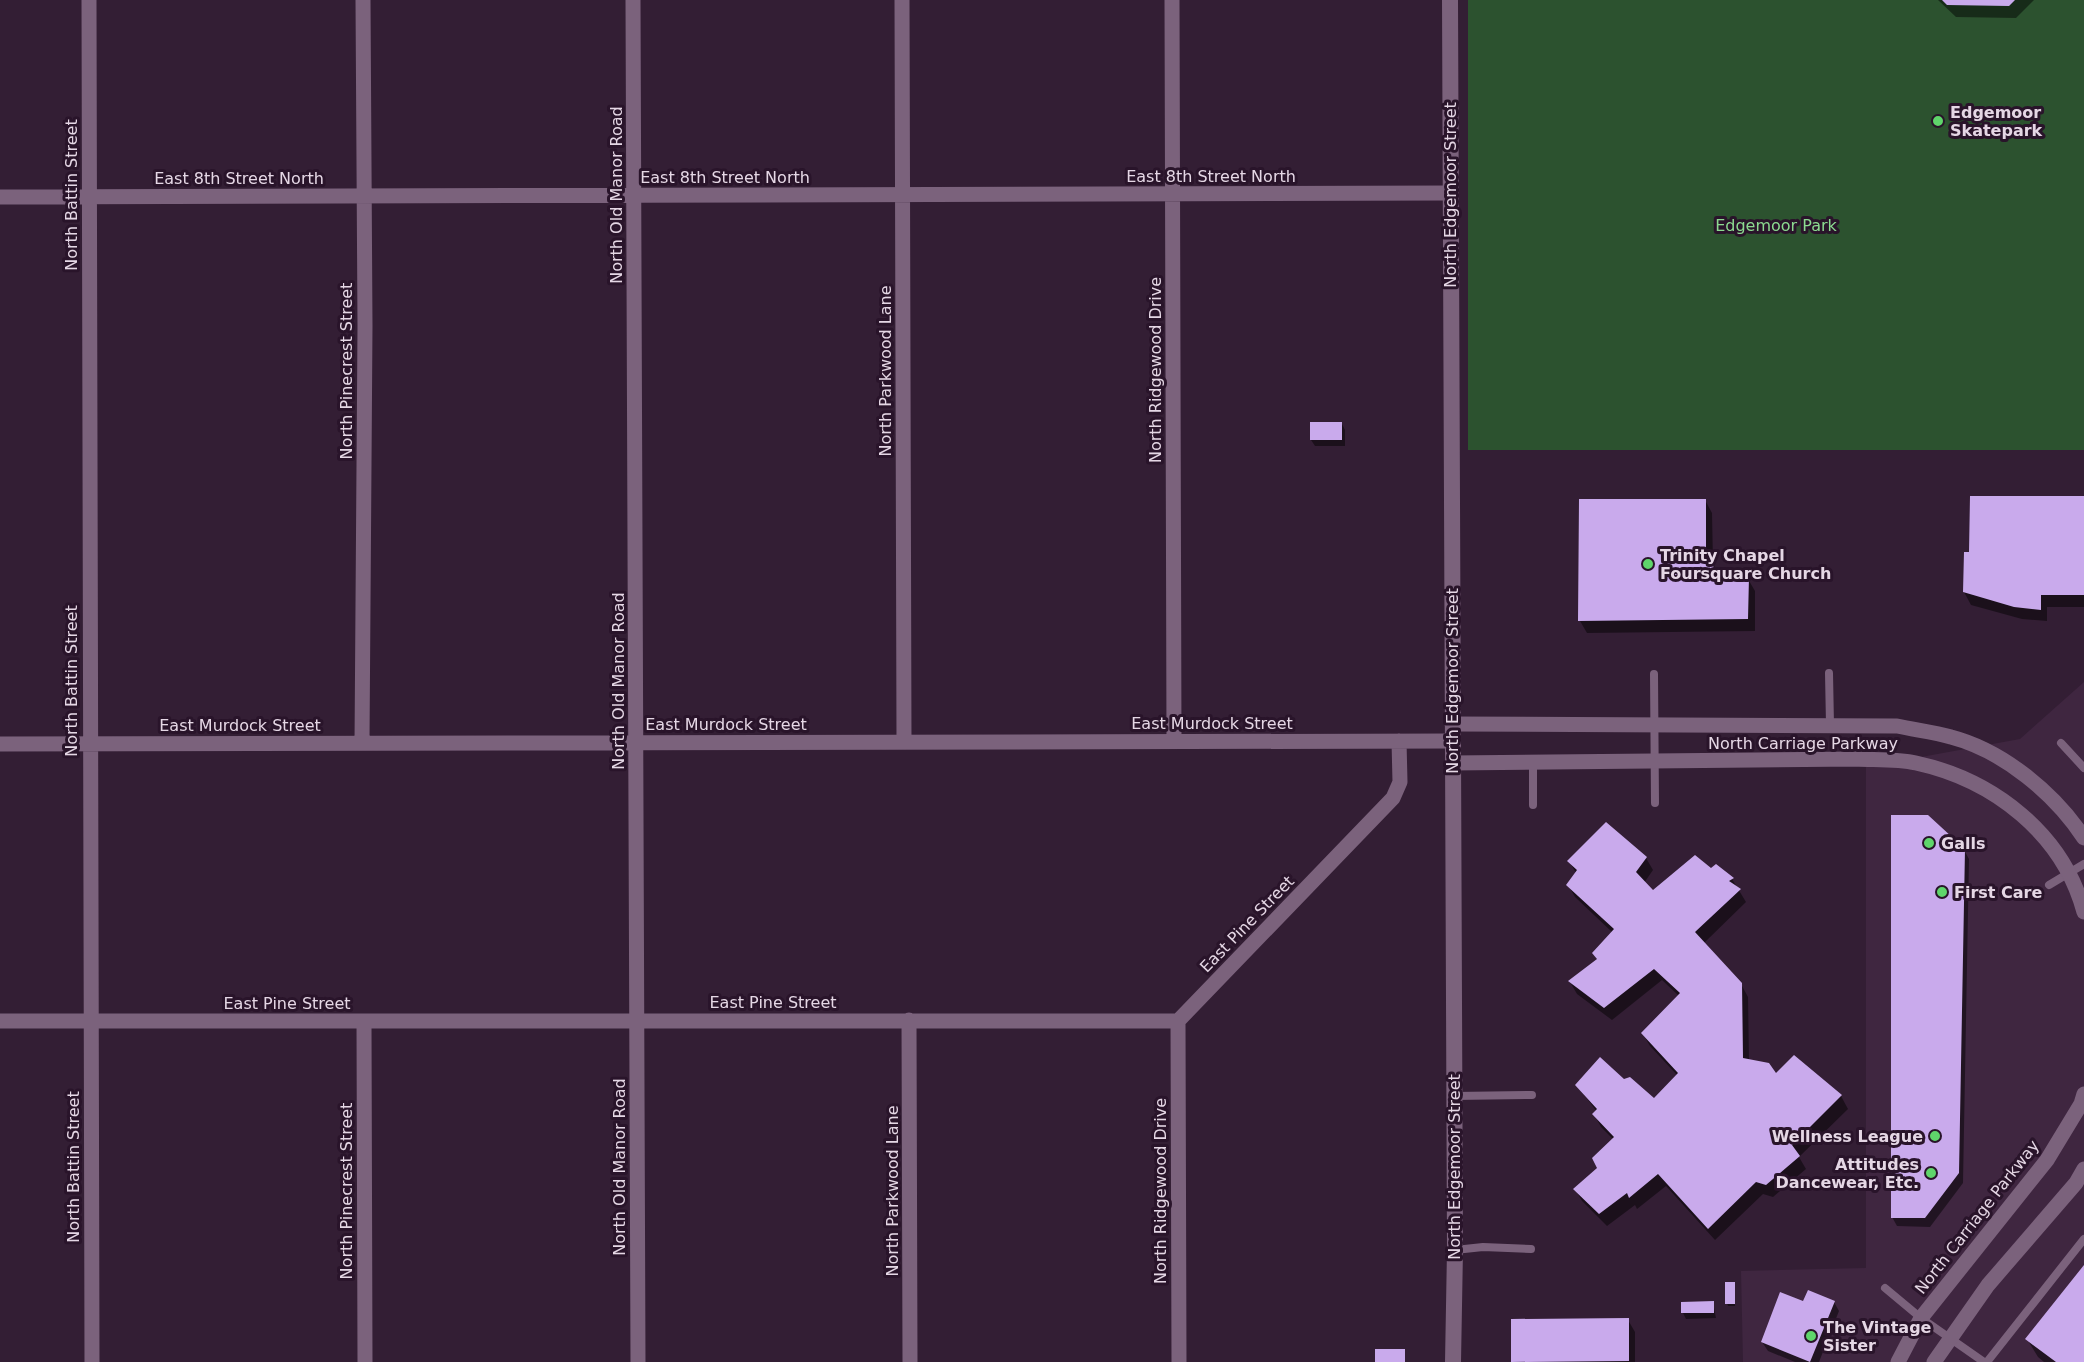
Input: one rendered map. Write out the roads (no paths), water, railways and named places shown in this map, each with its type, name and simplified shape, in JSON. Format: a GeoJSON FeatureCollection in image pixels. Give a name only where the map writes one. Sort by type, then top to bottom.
{"type":"FeatureCollection","features":[{"type":"Feature","properties":{"kind":"street","name":"North Battin Street"},"geometry":{"type":"LineString","coordinates":[[89,0],[92,1362]]}},
{"type":"Feature","properties":{"kind":"street","name":"North Pinecrest Street"},"geometry":{"type":"LineString","coordinates":[[362,743],[363,0]]}},
{"type":"Feature","properties":{"kind":"street","name":"North Old Manor Road"},"geometry":{"type":"LineString","coordinates":[[633,0],[638,1362]]}},
{"type":"Feature","properties":{"kind":"street","name":"North Parkwood Lane"},"geometry":{"type":"LineString","coordinates":[[902,0],[904,741]]}},
{"type":"Feature","properties":{"kind":"street","name":"North Ridgewood Drive"},"geometry":{"type":"LineString","coordinates":[[1172,0],[1174,741]]}},
{"type":"Feature","properties":{"kind":"street","name":"North Edgemoor Street"},"geometry":{"type":"LineString","coordinates":[[1450,0],[1455,1250],[1453,1362]]}},
{"type":"Feature","properties":{"kind":"street","name":"East 8th Street North"},"geometry":{"type":"LineString","coordinates":[[0,197],[1450,193]]}},
{"type":"Feature","properties":{"kind":"street","name":"North Carriage Parkway"},"geometry":{"type":"LineString","coordinates":[[1452,733],[1654,724],[1897,726],[1953,737],[2001,759],[2039,786],[2067,813],[2084,838]]}},
{"type":"Feature","properties":{"kind":"street","name":"East Murdock Street"},"geometry":{"type":"LineString","coordinates":[[0,744],[1400,741],[1452,733]]}},
{"type":"Feature","properties":{"kind":"street","name":"East Pine Street"},"geometry":{"type":"LineString","coordinates":[[0,1021],[1178,1021],[1393,798],[1400,782],[1400,741]]}},
{"type":"Feature","properties":{"kind":"street","name":"North Carriage Parkway"},"geometry":{"type":"LineString","coordinates":[[1452,763],[1856,759],[1915,762],[1973,781],[2025,816],[2054,846],[2069,873],[2084,912]]}},
{"type":"Feature","properties":{"kind":"street","name":"North Parkwood Lane"},"geometry":{"type":"LineString","coordinates":[[909,1020],[910,1362]]}},
{"type":"Feature","properties":{"kind":"street","name":"North Pinecrest Street"},"geometry":{"type":"LineString","coordinates":[[364,1021],[365,1362]]}},
{"type":"Feature","properties":{"kind":"street","name":"North Ridgewood Drive"},"geometry":{"type":"LineString","coordinates":[[1178,1021],[1179,1362]]}},
{"type":"Feature","properties":{"kind":"street","name":"North Carriage Parkway"},"geometry":{"type":"LineString","coordinates":[[1898,1362],[1921,1318],[2048,1160],[2081,1104],[2084,1094]]}},
{"type":"Feature","properties":{"kind":"street"},"geometry":{"type":"LineString","coordinates":[[1934,1362],[1988,1285],[2080,1185],[2084,1169]]}},
{"type":"Feature","properties":{"kind":"lane"},"geometry":{"type":"LineString","coordinates":[[1829,673],[1830,725]]}},
{"type":"Feature","properties":{"kind":"lane"},"geometry":{"type":"LineString","coordinates":[[1654,674],[1654,803]]}},
{"type":"Feature","properties":{"kind":"lane"},"geometry":{"type":"LineString","coordinates":[[2061,743],[2084,768]]}},
{"type":"Feature","properties":{"kind":"lane"},"geometry":{"type":"LineString","coordinates":[[1533,762],[1533,805]]}},
{"type":"Feature","properties":{"kind":"lane"},"geometry":{"type":"LineString","coordinates":[[2049,885],[2084,864]]}},
{"type":"Feature","properties":{"kind":"lane"},"geometry":{"type":"LineString","coordinates":[[1454,1096],[1532,1095]]}},
{"type":"Feature","properties":{"kind":"lane"},"geometry":{"type":"LineString","coordinates":[[1885,1288],[1921,1318],[1986,1362],[2084,1239]]}},
{"type":"Feature","properties":{"kind":"lane"},"geometry":{"type":"LineString","coordinates":[[1455,1250],[1483,1247],[1531,1249]]}},
{"type":"Feature","properties":{"kind":"place","name":"Edgemoor Skatepark"},"geometry":{"type":"Point","coordinates":[1938,121]}},
{"type":"Feature","properties":{"kind":"place","name":"Trinity Chapel Foursquare Church"},"geometry":{"type":"Point","coordinates":[1648,564]}},
{"type":"Feature","properties":{"kind":"place","name":"Galls"},"geometry":{"type":"Point","coordinates":[1929,843]}},
{"type":"Feature","properties":{"kind":"place","name":"First Care"},"geometry":{"type":"Point","coordinates":[1942,892]}},
{"type":"Feature","properties":{"kind":"place","name":"Wellness League"},"geometry":{"type":"Point","coordinates":[1935,1136]}},
{"type":"Feature","properties":{"kind":"place","name":"Attitudes Dancewear, Etc."},"geometry":{"type":"Point","coordinates":[1931,1173]}},
{"type":"Feature","properties":{"kind":"place","name":"The Vintage Sister"},"geometry":{"type":"Point","coordinates":[1811,1336]}},
{"type":"Feature","properties":{"kind":"park label","name":"Edgemoor Park"},"geometry":{"type":"Point","coordinates":[1776,225]}}]}
